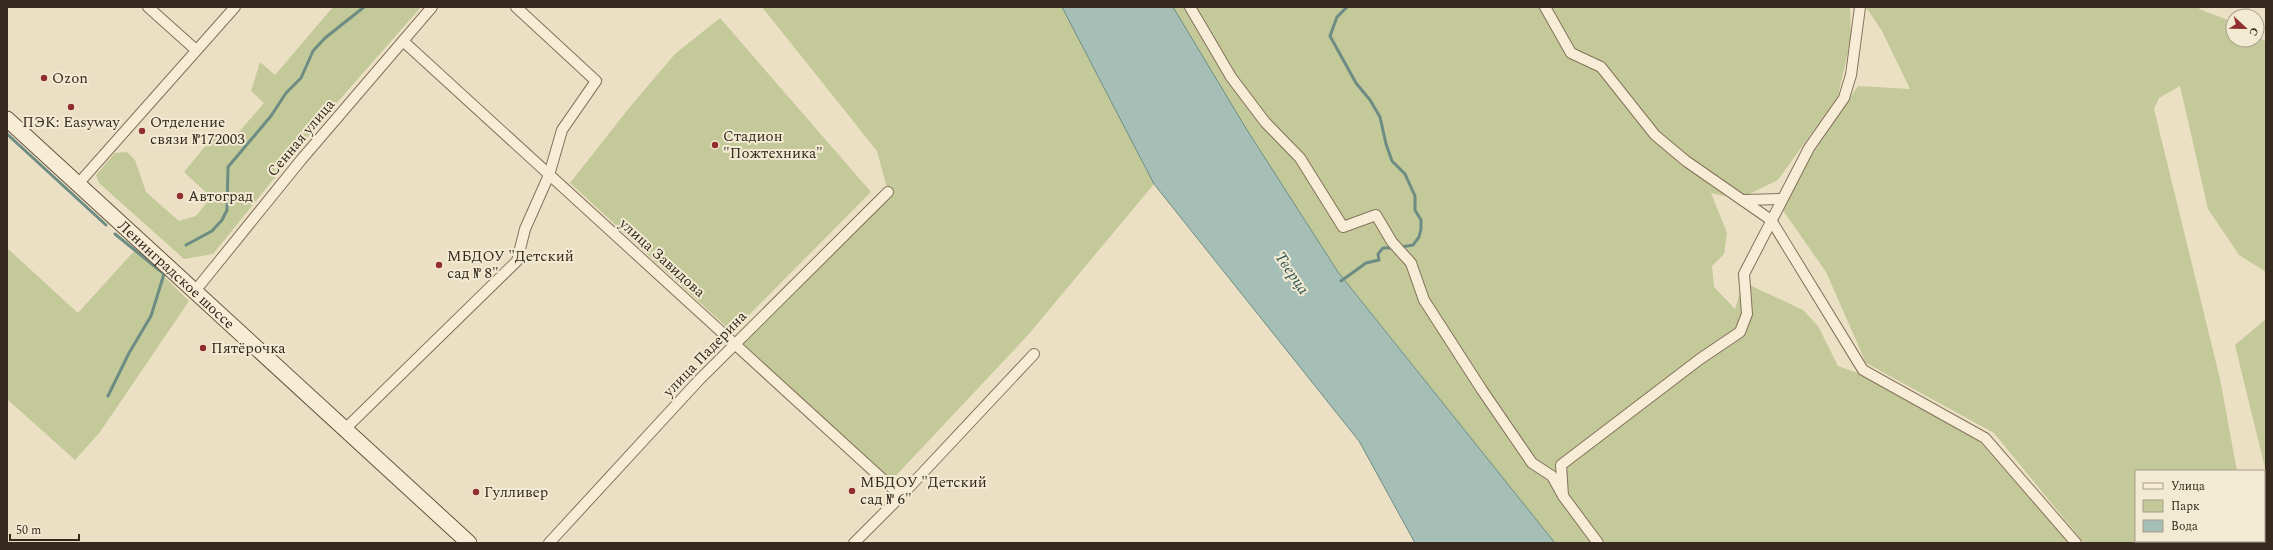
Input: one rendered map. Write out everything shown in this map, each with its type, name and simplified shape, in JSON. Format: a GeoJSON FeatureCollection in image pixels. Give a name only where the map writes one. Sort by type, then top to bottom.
{"type":"FeatureCollection","features":[{"type":"Feature","properties":{"kind":"main road","name":"Ленинградское шоссе"},"geometry":{"type":"LineString","coordinates":[[7,119],[470,543]]}},
{"type":"Feature","properties":{"kind":"street"},"geometry":{"type":"LineString","coordinates":[[148,7],[196,50]]}},
{"type":"Feature","properties":{"kind":"street"},"geometry":{"type":"LineString","coordinates":[[78,184],[235,7]]}},
{"type":"Feature","properties":{"kind":"street","name":"Сенная улица"},"geometry":{"type":"LineString","coordinates":[[195,292],[301,160],[432,7]]}},
{"type":"Feature","properties":{"kind":"street"},"geometry":{"type":"LineString","coordinates":[[345,429],[517,262],[525,229],[549,175],[562,130],[596,81],[516,7]]}},
{"type":"Feature","properties":{"kind":"street"},"geometry":{"type":"LineString","coordinates":[[1190,7],[1231,77],[1265,122],[1300,158],[1343,227],[1376,216],[1392,242],[1411,263],[1424,300],[1482,390],[1532,462],[1552,476],[1563,496],[1598,543]]}},
{"type":"Feature","properties":{"kind":"street"},"geometry":{"type":"LineString","coordinates":[[1545,7],[1571,53],[1601,67],[1655,134],[1686,161],[1745,200],[1771,220],[1863,370],[1985,438],[2076,543]]}},
{"type":"Feature","properties":{"kind":"street"},"geometry":{"type":"LineString","coordinates":[[1563,496],[1561,465],[1700,359],[1740,332],[1747,314],[1744,274],[1809,148],[1844,98],[1851,75],[1860,7]]}},
{"type":"Feature","properties":{"kind":"street","name":"улица Завидова"},"geometry":{"type":"LineString","coordinates":[[403,41],[901,496]]}},
{"type":"Feature","properties":{"kind":"street","name":"улица Падерина"},"geometry":{"type":"LineString","coordinates":[[549,543],[734,344],[888,192]]}},
{"type":"Feature","properties":{"kind":"street"},"geometry":{"type":"LineString","coordinates":[[1745,200],[1782,199]]}},
{"type":"Feature","properties":{"kind":"street"},"geometry":{"type":"LineString","coordinates":[[854,543],[901,496],[1034,354]]}},
{"type":"Feature","properties":{"kind":"green space"},"geometry":{"type":"Polygon","coordinates":[[[333,7],[421,7],[327,114],[319,115],[314,121],[315,128],[213,254],[184,259],[99,183],[96,175],[115,153],[127,152],[135,160],[146,192],[179,221],[196,216],[211,197],[184,172],[216,133],[232,140],[264,103],[251,91],[260,62],[275,75],[333,7]]]}},
{"type":"Feature","properties":{"kind":"green space"},"geometry":{"type":"Polygon","coordinates":[[[762,7],[1062,7],[1154,184],[1028,335],[888,484],[734,344],[888,192],[877,151],[762,7]]]}},
{"type":"Feature","properties":{"kind":"green space"},"geometry":{"type":"Polygon","coordinates":[[[1173,7],[1850,7],[1851,38],[1838,96],[1778,180],[1739,199],[1711,193],[1727,233],[1724,254],[1712,266],[1714,287],[1735,309],[1743,282],[1803,310],[1818,326],[1838,366],[1863,375],[1979,441],[2069,543],[1555,543],[1338,272],[1247,130],[1173,7]]]}},
{"type":"Feature","properties":{"kind":"green space"},"geometry":{"type":"Polygon","coordinates":[[[1866,7],[2200,7],[2199,9],[2225,19],[2225,48],[2265,48],[2265,41],[2266,42],[2266,272],[2239,255],[2208,209],[2180,86],[2159,98],[2154,109],[2220,379],[2237,470],[2135,470],[2135,542],[2250,543],[2084,543],[1994,433],[1866,363],[1826,272],[1780,206],[1790,188],[1858,86],[1910,89],[1882,31],[1866,7]]]}},
{"type":"Feature","properties":{"kind":"green space","name":"Стадион \"Пожтехника\""},"geometry":{"type":"Polygon","coordinates":[[[720,18],[871,192],[732,332],[570,183],[629,108],[675,54],[720,18]]]}},
{"type":"Feature","properties":{"kind":"green space"},"geometry":{"type":"Polygon","coordinates":[[[7,248],[78,313],[136,249],[189,301],[100,432],[75,460],[7,399],[7,248]]]}},
{"type":"Feature","properties":{"kind":"green space"},"geometry":{"type":"Polygon","coordinates":[[[2266,319],[2266,472],[2235,345],[2266,319]]]}},
{"type":"Feature","properties":{"kind":"water","name":"Тверца"},"geometry":{"type":"Polygon","coordinates":[[[1062,7],[1173,7],[1247,130],[1338,272],[1555,543],[1415,543],[1359,441],[1154,184],[1062,7]]]}},
{"type":"Feature","properties":{"kind":"waterway"},"geometry":{"type":"LineString","coordinates":[[186,245],[212,231],[222,220],[227,210],[228,167],[271,116],[286,93],[301,78],[313,51],[325,38],[364,7]]}},
{"type":"Feature","properties":{"kind":"waterway"},"geometry":{"type":"LineString","coordinates":[[1347,7],[1337,17],[1330,36],[1356,83],[1370,100],[1380,117],[1386,144],[1392,161],[1405,174],[1415,196],[1415,210],[1421,220],[1419,237],[1413,245],[1401,247]]}},
{"type":"Feature","properties":{"kind":"waterway"},"geometry":{"type":"LineString","coordinates":[[7,134],[106,225]]}},
{"type":"Feature","properties":{"kind":"waterway"},"geometry":{"type":"LineString","coordinates":[[108,396],[129,353],[151,316],[164,274],[115,234]]}},
{"type":"Feature","properties":{"kind":"waterway"},"geometry":{"type":"LineString","coordinates":[[1341,281],[1366,263],[1379,260],[1378,254],[1383,248],[1395,248]]}},
{"type":"Feature","properties":{"kind":"place","name":"Ozon"},"geometry":{"type":"Point","coordinates":[44,78]}},
{"type":"Feature","properties":{"kind":"place","name":"ПЭК: Easyway"},"geometry":{"type":"Point","coordinates":[71,107]}},
{"type":"Feature","properties":{"kind":"place","name":"Отделение связи №172003"},"geometry":{"type":"Point","coordinates":[142,131]}},
{"type":"Feature","properties":{"kind":"place","name":"Стадион \"Пожтехника\""},"geometry":{"type":"Point","coordinates":[715,145]}},
{"type":"Feature","properties":{"kind":"place","name":"Автоград"},"geometry":{"type":"Point","coordinates":[180,196]}},
{"type":"Feature","properties":{"kind":"place","name":"МБДОУ \"Детский сад № 8\""},"geometry":{"type":"Point","coordinates":[439,265]}},
{"type":"Feature","properties":{"kind":"place","name":"Пятёрочка"},"geometry":{"type":"Point","coordinates":[203,348]}},
{"type":"Feature","properties":{"kind":"place","name":"МБДОУ \"Детский сад № 6\""},"geometry":{"type":"Point","coordinates":[852,491]}},
{"type":"Feature","properties":{"kind":"place","name":"Гулливер"},"geometry":{"type":"Point","coordinates":[476,492]}}]}
